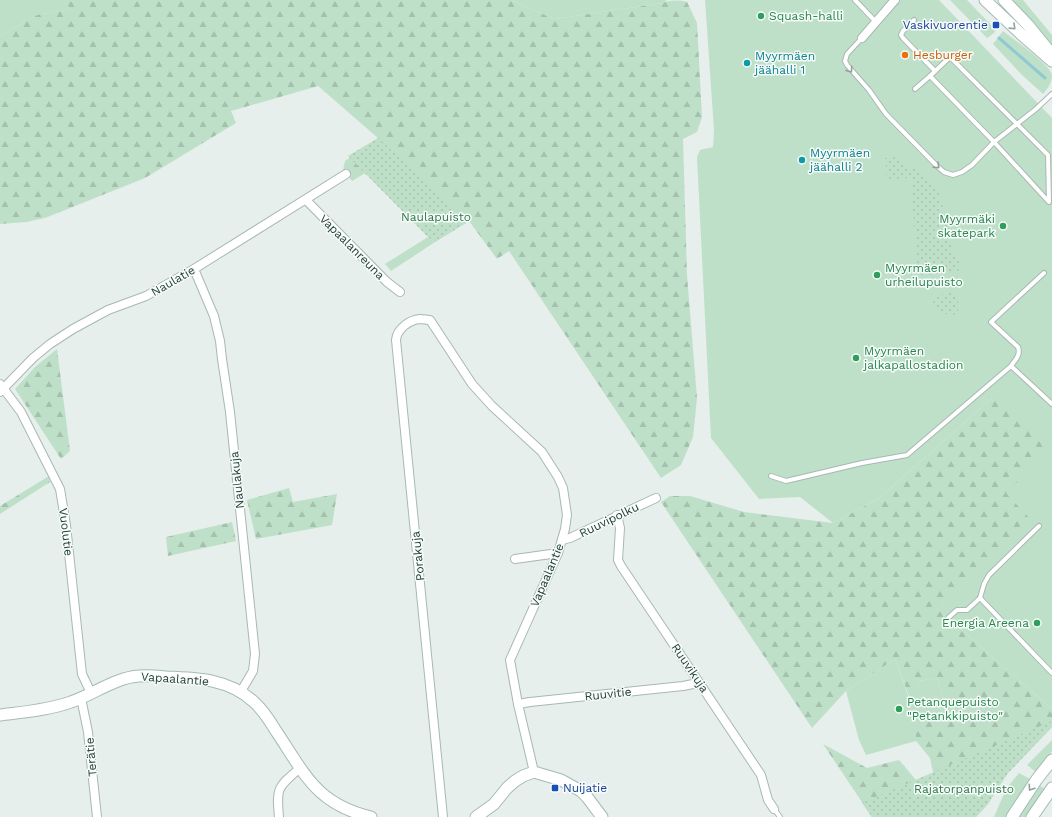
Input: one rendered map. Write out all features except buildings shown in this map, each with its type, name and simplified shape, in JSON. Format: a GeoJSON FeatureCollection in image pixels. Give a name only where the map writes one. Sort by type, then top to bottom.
{"type":"FeatureCollection","features":[{"type":"Feature","properties":{"kind":"street"},"geometry":{"type":"LineString","coordinates":[[862,38],[895,0]]}},
{"type":"Feature","properties":{"kind":"street"},"geometry":{"type":"LineString","coordinates":[[985,0],[1020,34],[1052,61]]}},
{"type":"Feature","properties":{"kind":"street"},"geometry":{"type":"LineString","coordinates":[[1004,0],[1028,25],[1052,54]]}},
{"type":"Feature","properties":{"kind":"street","name":"Naulatie"},"geometry":{"type":"LineString","coordinates":[[1,388],[50,344],[73,329],[108,310],[146,296],[194,269],[346,174]]}},
{"type":"Feature","properties":{"kind":"street","name":"Vapaalanreuna"},"geometry":{"type":"LineString","coordinates":[[306,200],[387,282],[400,292]]}},
{"type":"Feature","properties":{"kind":"street","name":"Naulakuja"},"geometry":{"type":"LineString","coordinates":[[194,269],[214,316],[220,341],[230,412],[255,654],[253,670],[240,693]]}},
{"type":"Feature","properties":{"kind":"street","name":"Porakuja"},"geometry":{"type":"LineString","coordinates":[[430,320],[419,319],[409,323],[398,332],[396,340],[443,817]]}},
{"type":"Feature","properties":{"kind":"street","name":"Vapaalantie"},"geometry":{"type":"LineString","coordinates":[[430,320],[472,384],[492,406],[542,452],[550,463],[563,488],[567,514],[565,529],[558,554],[510,660],[518,704],[534,772]]}},
{"type":"Feature","properties":{"kind":"street","name":"Vuolutie"},"geometry":{"type":"LineString","coordinates":[[1,388],[21,412],[60,489],[66,525],[82,674],[86,696]]}},
{"type":"Feature","properties":{"kind":"street","name":"Ruuvipolku"},"geometry":{"type":"LineString","coordinates":[[562,540],[570,538],[656,498]]}},
{"type":"Feature","properties":{"kind":"street","name":"Ruuvikuja"},"geometry":{"type":"LineString","coordinates":[[617,515],[620,528],[618,560],[621,566],[761,775],[768,800],[774,809]]}},
{"type":"Feature","properties":{"kind":"street"},"geometry":{"type":"LineString","coordinates":[[515,559],[558,554]]}},
{"type":"Feature","properties":{"kind":"street","name":"Vapaalantie"},"geometry":{"type":"LineString","coordinates":[[0,715],[56,707],[126,679],[138,676],[210,680],[231,687],[255,702],[286,744],[300,768],[313,786],[323,796],[352,812],[371,817]]}},
{"type":"Feature","properties":{"kind":"street","name":"Ruuvitie"},"geometry":{"type":"LineString","coordinates":[[518,704],[683,686],[698,683]]}},
{"type":"Feature","properties":{"kind":"street","name":"Terätie"},"geometry":{"type":"LineString","coordinates":[[86,696],[88,732],[97,817]]}},
{"type":"Feature","properties":{"kind":"street"},"geometry":{"type":"LineString","coordinates":[[1012,817],[1037,779],[1052,760]]}},
{"type":"Feature","properties":{"kind":"street"},"geometry":{"type":"LineString","coordinates":[[278,817],[278,789],[283,782],[300,768]]}},
{"type":"Feature","properties":{"kind":"street"},"geometry":{"type":"LineString","coordinates":[[476,817],[494,804],[515,781],[534,772],[561,780],[581,791],[587,796],[602,817]]}},
{"type":"Feature","properties":{"kind":"street"},"geometry":{"type":"LineString","coordinates":[[1032,817],[1052,788]]}},
{"type":"Feature","properties":{"kind":"lane"},"geometry":{"type":"LineString","coordinates":[[855,0],[876,22]]}},
{"type":"Feature","properties":{"kind":"lane"},"geometry":{"type":"LineString","coordinates":[[914,20],[901,35],[935,71]]}},
{"type":"Feature","properties":{"kind":"lane"},"geometry":{"type":"LineString","coordinates":[[862,38],[847,54],[845,60],[847,65],[886,114],[944,172],[952,175],[962,172],[972,165],[994,142],[1052,94]]}},
{"type":"Feature","properties":{"kind":"lane"},"geometry":{"type":"LineString","coordinates":[[915,89],[950,57],[1048,155],[1049,202],[994,142],[930,76]]}},
{"type":"Feature","properties":{"kind":"lane"},"geometry":{"type":"LineString","coordinates":[[771,476],[786,481],[862,463],[907,455],[1011,366],[1019,355],[1018,347],[991,322],[1044,273]]}},
{"type":"Feature","properties":{"kind":"lane"},"geometry":{"type":"LineString","coordinates":[[1011,366],[1052,404]]}},
{"type":"Feature","properties":{"kind":"lane"},"geometry":{"type":"LineString","coordinates":[[948,618],[957,610],[967,610],[980,598],[984,584],[989,575],[1039,526]]}},
{"type":"Feature","properties":{"kind":"lane"},"geometry":{"type":"LineString","coordinates":[[980,598],[1052,673]]}},
{"type":"Feature","properties":{"kind":"lane","name":"Ruuvikuja"},"geometry":{"type":"LineString","coordinates":[[774,809],[780,817]]}},
{"type":"Feature","properties":{"kind":"green space"},"geometry":{"type":"Polygon","coordinates":[[[0,0],[62,0],[72,9],[37,15],[0,36],[0,0]]]}},
{"type":"Feature","properties":{"kind":"green space"},"geometry":{"type":"Polygon","coordinates":[[[62,0],[512,0],[554,19],[671,1],[687,2],[697,23],[702,117],[697,132],[683,139],[687,275],[697,398],[693,437],[681,465],[661,478],[509,251],[497,259],[469,221],[435,242],[429,231],[367,172],[352,181],[343,170],[345,161],[378,138],[318,86],[231,111],[236,123],[145,178],[45,218],[26,222],[0,224],[0,36],[37,15],[71,9],[62,0]]]}},
{"type":"Feature","properties":{"kind":"green space"},"geometry":{"type":"Polygon","coordinates":[[[512,0],[667,0],[663,3],[554,19],[512,0]]]}},
{"type":"Feature","properties":{"kind":"green space","name":"Myyrmäen urheilupuisto"},"geometry":{"type":"Polygon","coordinates":[[[705,0],[939,0],[1052,118],[1052,709],[938,610],[943,604],[1006,493],[998,393],[878,499],[833,523],[800,497],[759,499],[711,438],[697,157],[700,150],[713,147],[714,130],[705,0]]]}},
{"type":"Feature","properties":{"kind":"green space"},"geometry":{"type":"Polygon","coordinates":[[[950,0],[967,0],[993,27],[995,32],[987,38],[950,0]]]}},
{"type":"Feature","properties":{"kind":"green space"},"geometry":{"type":"Polygon","coordinates":[[[1013,0],[1023,0],[1052,35],[1052,47],[1013,0]]]}},
{"type":"Feature","properties":{"kind":"green space"},"geometry":{"type":"Polygon","coordinates":[[[1003,31],[1038,58],[1049,70],[1052,75],[1051,80],[1043,94],[1021,74],[993,44],[1003,31]]]}},
{"type":"Feature","properties":{"kind":"green space","name":"Naulapuisto"},"geometry":{"type":"Polygon","coordinates":[[[378,138],[469,221],[435,242],[428,237],[348,156],[378,138]]]}},
{"type":"Feature","properties":{"kind":"green space"},"geometry":{"type":"Polygon","coordinates":[[[899,157],[910,169],[911,165],[934,187],[940,195],[951,245],[960,265],[957,272],[918,276],[911,178],[887,179],[885,158],[899,157]]]}},
{"type":"Feature","properties":{"kind":"green space"},"geometry":{"type":"Polygon","coordinates":[[[428,237],[435,242],[391,271],[385,264],[428,237]]]}},
{"type":"Feature","properties":{"kind":"green space"},"geometry":{"type":"Polygon","coordinates":[[[949,290],[955,292],[958,298],[958,311],[953,315],[938,311],[932,304],[938,297],[949,290]]]}},
{"type":"Feature","properties":{"kind":"green space"},"geometry":{"type":"Polygon","coordinates":[[[57,349],[70,451],[61,459],[15,389],[35,367],[57,349]]]}},
{"type":"Feature","properties":{"kind":"green space"},"geometry":{"type":"Polygon","coordinates":[[[998,393],[1050,450],[1006,493],[1032,521],[938,610],[1052,709],[1052,727],[1007,774],[988,804],[976,817],[933,772],[930,758],[916,741],[916,715],[938,720],[950,716],[937,678],[919,681],[911,702],[895,659],[846,691],[812,728],[661,502],[670,496],[690,496],[744,512],[833,523],[878,499],[998,393]]]}},
{"type":"Feature","properties":{"kind":"green space"},"geometry":{"type":"Polygon","coordinates":[[[49,476],[50,482],[0,514],[0,506],[49,476]]]}},
{"type":"Feature","properties":{"kind":"green space"},"geometry":{"type":"Polygon","coordinates":[[[289,488],[293,502],[337,494],[332,525],[256,539],[247,500],[289,488]]]}},
{"type":"Feature","properties":{"kind":"green space"},"geometry":{"type":"Polygon","coordinates":[[[232,522],[236,541],[168,556],[166,537],[232,522]]]}},
{"type":"Feature","properties":{"kind":"green space","name":"Petanquepuisto \"Petankkipuisto\""},"geometry":{"type":"Polygon","coordinates":[[[895,659],[910,701],[919,681],[937,678],[950,716],[938,720],[916,715],[916,741],[866,755],[859,740],[846,691],[895,659]]]}},
{"type":"Feature","properties":{"kind":"green space","name":"Rajatorpanpuisto"},"geometry":{"type":"Polygon","coordinates":[[[1052,721],[1052,727],[1007,774],[988,804],[976,817],[872,817],[862,803],[1052,721]]]}},
{"type":"Feature","properties":{"kind":"green space"},"geometry":{"type":"Polygon","coordinates":[[[1052,740],[1052,751],[1036,772],[1027,765],[1052,740]]]}},
{"type":"Feature","properties":{"kind":"green space"},"geometry":{"type":"Polygon","coordinates":[[[823,744],[867,768],[899,760],[916,780],[937,817],[872,817],[823,744]]]}},
{"type":"Feature","properties":{"kind":"green space"},"geometry":{"type":"Polygon","coordinates":[[[1019,773],[1030,779],[1006,817],[994,817],[1006,789],[1019,773]]]}},
{"type":"Feature","properties":{"kind":"green space"},"geometry":{"type":"Polygon","coordinates":[[[1039,785],[1045,789],[1026,817],[1018,817],[1039,785]]]}},
{"type":"Feature","properties":{"kind":"waterway"},"geometry":{"type":"LineString","coordinates":[[999,38],[1045,78]]}},
{"type":"Feature","properties":{"kind":"place","name":"Squash-halli"},"geometry":{"type":"Point","coordinates":[761,16]}},
{"type":"Feature","properties":{"kind":"place","name":"Vaskivuorentie"},"geometry":{"type":"Point","coordinates":[996,25]}},
{"type":"Feature","properties":{"kind":"place","name":"Hesburger"},"geometry":{"type":"Point","coordinates":[905,55]}},
{"type":"Feature","properties":{"kind":"place","name":"Myyrmäen jäähalli 1"},"geometry":{"type":"Point","coordinates":[747,63]}},
{"type":"Feature","properties":{"kind":"place","name":"Myyrmäen jäähalli 2"},"geometry":{"type":"Point","coordinates":[802,160]}},
{"type":"Feature","properties":{"kind":"place","name":"Myyrmäki skatepark"},"geometry":{"type":"Point","coordinates":[1003,226]}},
{"type":"Feature","properties":{"kind":"place","name":"Myyrmäen urheilupuisto"},"geometry":{"type":"Point","coordinates":[877,275]}},
{"type":"Feature","properties":{"kind":"place","name":"Myyrmäen jalkapallostadion"},"geometry":{"type":"Point","coordinates":[856,358]}},
{"type":"Feature","properties":{"kind":"place","name":"Energia Areena"},"geometry":{"type":"Point","coordinates":[1037,623]}},
{"type":"Feature","properties":{"kind":"place","name":"Petanquepuisto \"Petankkipuisto\""},"geometry":{"type":"Point","coordinates":[899,709]}},
{"type":"Feature","properties":{"kind":"place","name":"Nuijatie"},"geometry":{"type":"Point","coordinates":[555,788]}}]}
